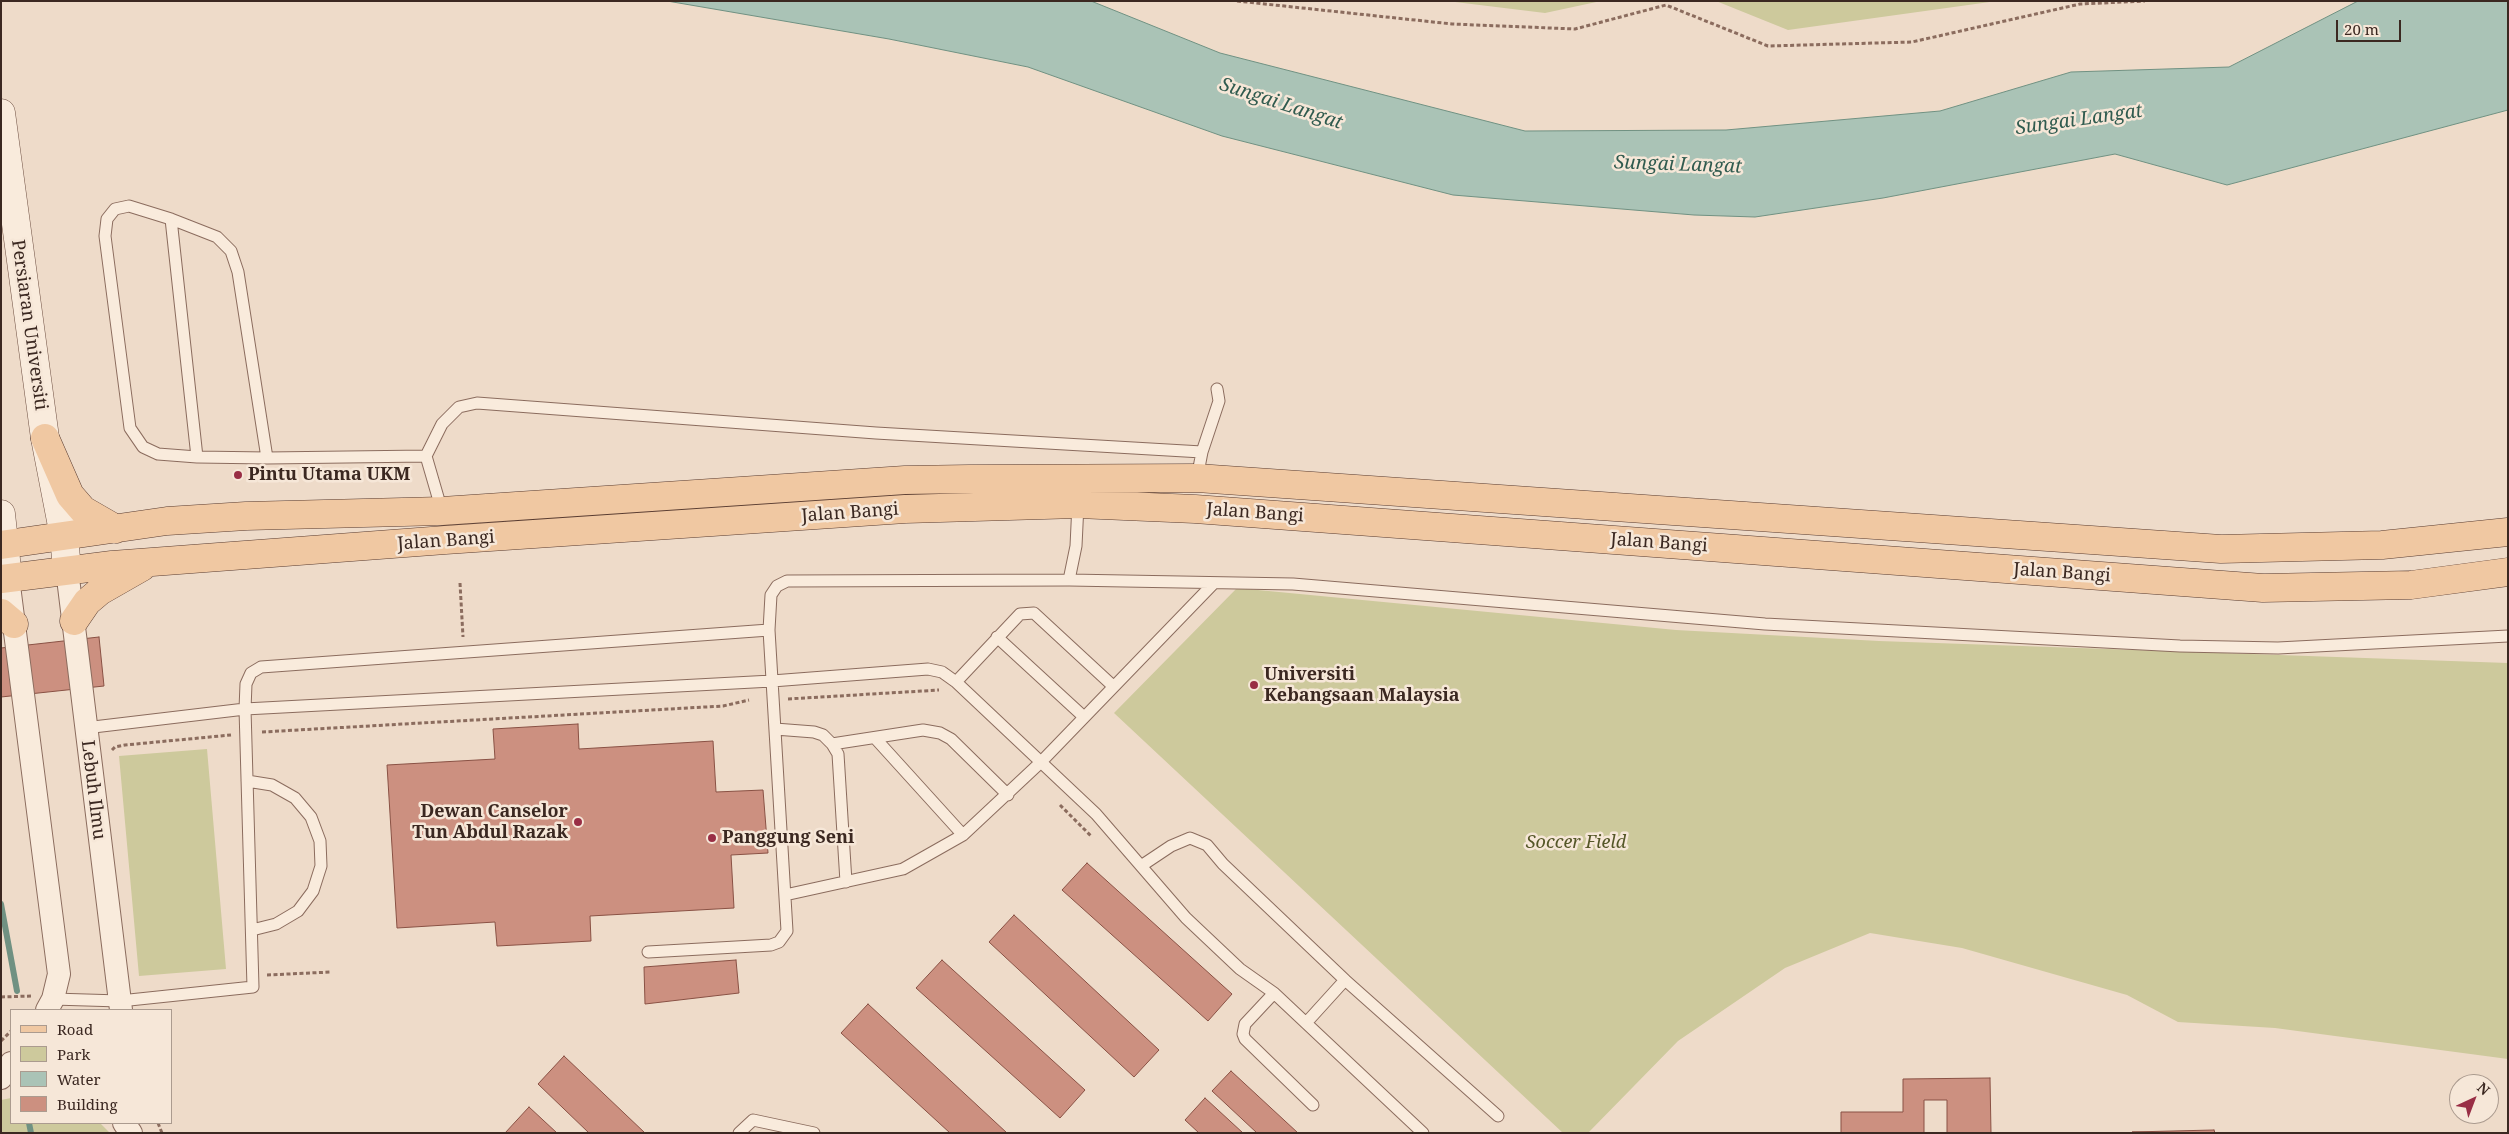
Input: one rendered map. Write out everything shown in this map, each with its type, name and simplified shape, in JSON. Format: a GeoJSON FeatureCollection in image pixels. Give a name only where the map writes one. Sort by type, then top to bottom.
{"type":"FeatureCollection","features":[{"type":"Feature","properties":{"kind":"main road","name":"Persiaran Universiti"},"geometry":{"type":"LineString","coordinates":[[1,113],[44,438],[64,536],[68,570]]}},
{"type":"Feature","properties":{"kind":"main road"},"geometry":{"type":"LineString","coordinates":[[44,438],[70,495],[83,510],[116,529]]}},
{"type":"Feature","properties":{"kind":"main road","name":"Jalan Bangi"},"geometry":{"type":"LineString","coordinates":[[3,545],[167,521],[246,516],[442,511],[905,480],[1199,465],[2221,549],[2382,545],[2508,532]]}},
{"type":"Feature","properties":{"kind":"main road","name":"Jalan Bangi"},"geometry":{"type":"LineString","coordinates":[[5,578],[68,570],[455,540],[885,511],[1078,504],[1205,510],[2263,588],[2411,585],[2508,572]]}},
{"type":"Feature","properties":{"kind":"main road"},"geometry":{"type":"LineString","coordinates":[[1,514],[5,578]]}},
{"type":"Feature","properties":{"kind":"main road"},"geometry":{"type":"LineString","coordinates":[[74,621],[87,602],[100,591],[147,564]]}},
{"type":"Feature","properties":{"kind":"street","name":"Lebuh Ilmu"},"geometry":{"type":"LineString","coordinates":[[68,570],[85,728],[120,1006]]}},
{"type":"Feature","properties":{"kind":"street"},"geometry":{"type":"LineString","coordinates":[[5,578],[8,618],[59,974],[50,1005]]}},
{"type":"Feature","properties":{"kind":"street"},"geometry":{"type":"LineString","coordinates":[[1,1080],[10,1066]]}},
{"type":"Feature","properties":{"kind":"lane"},"geometry":{"type":"LineString","coordinates":[[267,458],[238,272],[231,251],[217,237],[172,219],[129,206],[114,209],[107,219],[105,236],[130,428],[143,447],[158,454],[197,457],[267,458],[426,456]]}},
{"type":"Feature","properties":{"kind":"lane"},"geometry":{"type":"LineString","coordinates":[[172,219],[197,457]]}},
{"type":"Feature","properties":{"kind":"lane"},"geometry":{"type":"LineString","coordinates":[[442,511],[426,456],[442,424],[459,407],[477,403],[876,433],[1199,465],[1219,401],[1217,389]]}},
{"type":"Feature","properties":{"kind":"lane"},"geometry":{"type":"LineString","coordinates":[[1069,580],[1076,546],[1078,504]]}},
{"type":"Feature","properties":{"kind":"lane"},"geometry":{"type":"LineString","coordinates":[[648,952],[771,945],[779,942],[788,931],[769,630],[771,595],[776,586],[788,581],[1069,580],[1293,584],[1765,624],[2180,646],[2278,648],[2508,636]]}},
{"type":"Feature","properties":{"kind":"lane"},"geometry":{"type":"LineString","coordinates":[[785,895],[903,869],[963,835],[1008,795],[1041,762],[1214,583]]}},
{"type":"Feature","properties":{"kind":"lane"},"geometry":{"type":"LineString","coordinates":[[956,682],[1020,614],[1034,613],[1113,686]]}},
{"type":"Feature","properties":{"kind":"lane"},"geometry":{"type":"LineString","coordinates":[[50,1005],[120,1006],[253,987],[245,709],[246,684],[251,673],[261,667],[769,630]]}},
{"type":"Feature","properties":{"kind":"lane"},"geometry":{"type":"LineString","coordinates":[[997,637],[1084,716]]}},
{"type":"Feature","properties":{"kind":"lane"},"geometry":{"type":"LineString","coordinates":[[85,728],[245,709],[772,681],[928,669],[942,672],[956,682],[1096,814],[1186,918],[1240,969],[1274,993],[1423,1133]]}},
{"type":"Feature","properties":{"kind":"lane"},"geometry":{"type":"LineString","coordinates":[[775,728],[814,732],[823,735],[838,754],[846,882]]}},
{"type":"Feature","properties":{"kind":"lane"},"geometry":{"type":"LineString","coordinates":[[832,744],[923,730],[940,733],[951,739],[1008,795]]}},
{"type":"Feature","properties":{"kind":"lane"},"geometry":{"type":"LineString","coordinates":[[875,738],[963,835]]}},
{"type":"Feature","properties":{"kind":"lane"},"geometry":{"type":"LineString","coordinates":[[247,781],[272,785],[295,798],[311,817],[320,841],[321,866],[313,891],[298,911],[276,924],[252,930]]}},
{"type":"Feature","properties":{"kind":"lane"},"geometry":{"type":"LineString","coordinates":[[1141,866],[1171,846],[1190,838],[1207,846],[1223,864],[1345,980],[1498,1116]]}},
{"type":"Feature","properties":{"kind":"lane"},"geometry":{"type":"LineString","coordinates":[[1306,1023],[1345,980]]}},
{"type":"Feature","properties":{"kind":"lane"},"geometry":{"type":"LineString","coordinates":[[1274,993],[1245,1024],[1243,1034],[1245,1040],[1313,1105]]}},
{"type":"Feature","properties":{"kind":"lane"},"geometry":{"type":"LineString","coordinates":[[738,1133],[753,1120],[814,1133]]}},
{"type":"Feature","properties":{"kind":"path"},"geometry":{"type":"LineString","coordinates":[[1237,1],[1452,24],[1575,29],[1666,5],[1768,46],[1912,42],[2080,4],[2145,1]]}},
{"type":"Feature","properties":{"kind":"path"},"geometry":{"type":"LineString","coordinates":[[460,583],[464,652]]}},
{"type":"Feature","properties":{"kind":"path"},"geometry":{"type":"LineString","coordinates":[[109,754],[114,747],[125,745],[246,734],[723,706],[754,699],[944,690]]}},
{"type":"Feature","properties":{"kind":"path"},"geometry":{"type":"LineString","coordinates":[[1059,804],[1093,838]]}},
{"type":"Feature","properties":{"kind":"path"},"geometry":{"type":"LineString","coordinates":[[253,976],[332,972]]}},
{"type":"Feature","properties":{"kind":"path"},"geometry":{"type":"LineString","coordinates":[[1,1041],[10,1032]]}},
{"type":"Feature","properties":{"kind":"green space"},"geometry":{"type":"Polygon","coordinates":[[[1447,1],[1601,1],[1545,13],[1447,1]]]}},
{"type":"Feature","properties":{"kind":"green space"},"geometry":{"type":"Polygon","coordinates":[[[1716,1],[1997,1],[1788,30],[1716,1]]]}},
{"type":"Feature","properties":{"kind":"green space","name":"Soccer Field"},"geometry":{"type":"Polygon","coordinates":[[[1237,588],[1676,630],[1879,641],[2508,663],[2508,1059],[2275,1028],[2178,1022],[2127,995],[1962,948],[1870,933],[1785,968],[1678,1041],[1588,1133],[1563,1133],[1114,713],[1237,588]]]}},
{"type":"Feature","properties":{"kind":"green space"},"geometry":{"type":"Polygon","coordinates":[[[207,749],[226,969],[139,976],[119,756],[207,749]]]}},
{"type":"Feature","properties":{"kind":"green space"},"geometry":{"type":"Polygon","coordinates":[[[10,1098],[10,1124],[101,1124],[110,1133],[1,1133],[1,1100],[10,1098]]]}},
{"type":"Feature","properties":{"kind":"water","name":"Sungai Langat"},"geometry":{"type":"Polygon","coordinates":[[[667,1],[1091,1],[1220,53],[1525,131],[1726,130],[1940,111],[2071,72],[2229,67],[2358,1],[2508,1],[2508,110],[2227,185],[2115,154],[1883,198],[1755,217],[1694,215],[1453,195],[1222,136],[1028,67],[889,39],[667,1]]]}},
{"type":"Feature","properties":{"kind":"building"},"geometry":{"type":"Polygon","coordinates":[[[99,637],[104,686],[1,697],[1,648],[99,637]]]}},
{"type":"Feature","properties":{"kind":"building","name":"Dewan Canselor Tun Abdul Razak"},"geometry":{"type":"Polygon","coordinates":[[[578,724],[579,749],[713,741],[716,792],[763,790],[768,853],[731,855],[734,908],[590,916],[591,941],[497,946],[495,922],[397,928],[387,765],[495,759],[493,729],[578,724]]]}},
{"type":"Feature","properties":{"kind":"building"},"geometry":{"type":"Polygon","coordinates":[[[1087,863],[1232,994],[1208,1021],[1062,890],[1087,863]]]}},
{"type":"Feature","properties":{"kind":"building"},"geometry":{"type":"Polygon","coordinates":[[[1014,915],[1159,1050],[1134,1077],[989,942],[1014,915]]]}},
{"type":"Feature","properties":{"kind":"building"},"geometry":{"type":"Polygon","coordinates":[[[736,960],[739,993],[645,1004],[644,967],[736,960]]]}},
{"type":"Feature","properties":{"kind":"building"},"geometry":{"type":"Polygon","coordinates":[[[942,960],[1085,1090],[1060,1118],[916,988],[942,960]]]}},
{"type":"Feature","properties":{"kind":"building"},"geometry":{"type":"Polygon","coordinates":[[[868,1004],[1007,1133],[950,1133],[841,1033],[868,1004]]]}},
{"type":"Feature","properties":{"kind":"building"},"geometry":{"type":"Polygon","coordinates":[[[564,1056],[645,1133],[589,1133],[538,1084],[564,1056]]]}},
{"type":"Feature","properties":{"kind":"building"},"geometry":{"type":"Polygon","coordinates":[[[1231,1071],[1298,1133],[1257,1133],[1212,1091],[1231,1071]]]}},
{"type":"Feature","properties":{"kind":"building"},"geometry":{"type":"Polygon","coordinates":[[[1990,1078],[1991,1133],[1947,1133],[1947,1100],[1924,1100],[1924,1133],[1841,1133],[1841,1112],[1903,1112],[1903,1079],[1990,1078]]]}},
{"type":"Feature","properties":{"kind":"building"},"geometry":{"type":"Polygon","coordinates":[[[1205,1098],[1243,1133],[1199,1133],[1185,1120],[1205,1098]]]}},
{"type":"Feature","properties":{"kind":"building"},"geometry":{"type":"Polygon","coordinates":[[[529,1107],[557,1133],[505,1133],[529,1107]]]}},
{"type":"Feature","properties":{"kind":"building"},"geometry":{"type":"Polygon","coordinates":[[[2214,1130],[2215,1133],[2132,1132],[2214,1130]]]}},
{"type":"Feature","properties":{"kind":"waterway"},"geometry":{"type":"LineString","coordinates":[[1,904],[17,991]]}},
{"type":"Feature","properties":{"kind":"waterway"},"geometry":{"type":"LineString","coordinates":[[29,1124],[31,1133]]}},
{"type":"Feature","properties":{"kind":"place","name":"Pintu Utama UKM"},"geometry":{"type":"Point","coordinates":[238,475]}},
{"type":"Feature","properties":{"kind":"place","name":"Universiti Kebangsaan Malaysia"},"geometry":{"type":"Point","coordinates":[1254,685]}},
{"type":"Feature","properties":{"kind":"place","name":"Dewan Canselor Tun Abdul Razak"},"geometry":{"type":"Point","coordinates":[578,822]}},
{"type":"Feature","properties":{"kind":"place","name":"Panggung Seni"},"geometry":{"type":"Point","coordinates":[712,838]}}]}
